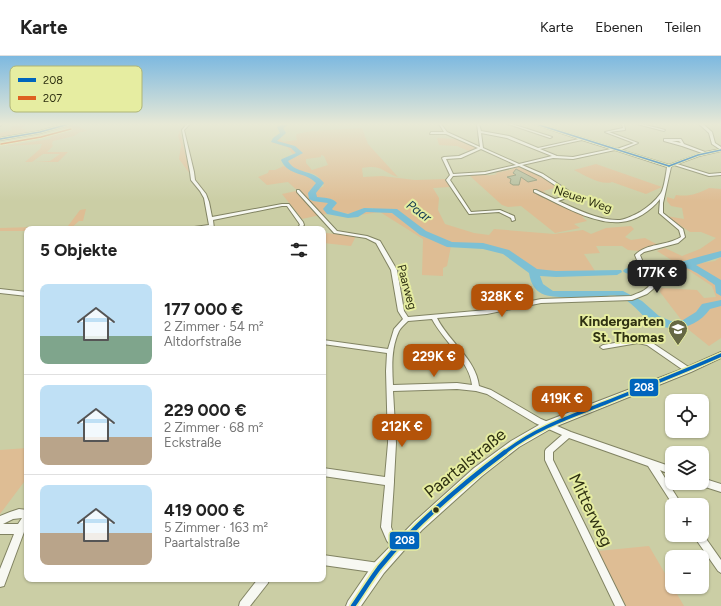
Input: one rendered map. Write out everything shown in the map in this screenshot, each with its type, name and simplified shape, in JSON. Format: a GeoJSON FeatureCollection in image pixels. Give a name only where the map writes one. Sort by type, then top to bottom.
{"type":"FeatureCollection","features":[{"type":"Feature","properties":{"kind":"main road","name":"Paartalstraße"},"geometry":{"type":"LineString","coordinates":[[354,606],[379,568],[418,526],[478,472],[515,444],[548,425],[688,370],[721,355]]}},
{"type":"Feature","properties":{"kind":"street"},"geometry":{"type":"LineString","coordinates":[[187,150],[193,182],[203,192],[212,226]]}},
{"type":"Feature","properties":{"kind":"street"},"geometry":{"type":"LineString","coordinates":[[452,175],[444,158],[460,157],[478,150]]}},
{"type":"Feature","properties":{"kind":"street"},"geometry":{"type":"LineString","coordinates":[[485,150],[554,182],[573,195],[554,201]]}},
{"type":"Feature","properties":{"kind":"street"},"geometry":{"type":"LineString","coordinates":[[540,150],[557,157]]}},
{"type":"Feature","properties":{"kind":"street"},"geometry":{"type":"LineString","coordinates":[[513,220],[513,217],[500,211],[470,213],[448,180],[452,175],[485,173],[557,157],[573,158],[616,150],[713,175],[721,174]]}},
{"type":"Feature","properties":{"kind":"street"},"geometry":{"type":"LineString","coordinates":[[695,150],[704,153]]}},
{"type":"Feature","properties":{"kind":"street"},"geometry":{"type":"LineString","coordinates":[[671,165],[704,153],[721,150]]}},
{"type":"Feature","properties":{"kind":"street"},"geometry":{"type":"LineString","coordinates":[[398,547],[390,538],[386,527],[392,443],[390,351],[397,329],[406,319],[487,312],[540,301],[632,298],[646,293],[652,286],[653,282],[650,274],[644,268],[637,255],[642,251],[676,242],[683,237],[681,230],[661,213],[661,203],[671,165]]}},
{"type":"Feature","properties":{"kind":"street","name":"Paarweg"},"geometry":{"type":"LineString","coordinates":[[298,191],[336,232],[367,237],[378,242],[394,270],[400,311],[406,319]]}},
{"type":"Feature","properties":{"kind":"street","name":"Neuer Weg"},"geometry":{"type":"LineString","coordinates":[[535,191],[554,201],[597,217],[620,221],[630,218],[653,205],[659,196],[664,192]]}},
{"type":"Feature","properties":{"kind":"street"},"geometry":{"type":"LineString","coordinates":[[210,219],[288,205],[301,222],[301,226]]}},
{"type":"Feature","properties":{"kind":"street"},"geometry":{"type":"LineString","coordinates":[[0,291],[24,294]]}},
{"type":"Feature","properties":{"kind":"street"},"geometry":{"type":"LineString","coordinates":[[434,317],[442,334],[462,355],[477,381],[476,388]]}},
{"type":"Feature","properties":{"kind":"street"},"geometry":{"type":"LineString","coordinates":[[603,347],[638,341],[649,343],[688,370]]}},
{"type":"Feature","properties":{"kind":"street"},"geometry":{"type":"LineString","coordinates":[[326,342],[390,351]]}},
{"type":"Feature","properties":{"kind":"street"},"geometry":{"type":"LineString","coordinates":[[390,388],[457,386],[476,388],[489,392],[538,421],[568,434],[665,469]]}},
{"type":"Feature","properties":{"kind":"street","name":"Mitterweg"},"geometry":{"type":"LineString","coordinates":[[568,434],[549,451],[549,460],[620,606]]}},
{"type":"Feature","properties":{"kind":"street"},"geometry":{"type":"LineString","coordinates":[[651,464],[673,498]]}},
{"type":"Feature","properties":{"kind":"street"},"geometry":{"type":"LineString","coordinates":[[326,472],[390,482]]}},
{"type":"Feature","properties":{"kind":"street"},"geometry":{"type":"LineString","coordinates":[[709,484],[721,488]]}},
{"type":"Feature","properties":{"kind":"street"},"geometry":{"type":"LineString","coordinates":[[0,521],[9,516],[24,514]]}},
{"type":"Feature","properties":{"kind":"street"},"geometry":{"type":"LineString","coordinates":[[0,582],[20,529],[24,523]]}},
{"type":"Feature","properties":{"kind":"street"},"geometry":{"type":"LineString","coordinates":[[0,529],[20,529]]}},
{"type":"Feature","properties":{"kind":"street"},"geometry":{"type":"LineString","coordinates":[[703,542],[721,568]]}},
{"type":"Feature","properties":{"kind":"street"},"geometry":{"type":"LineString","coordinates":[[326,560],[379,568]]}},
{"type":"Feature","properties":{"kind":"street"},"geometry":{"type":"LineString","coordinates":[[244,606],[262,582]]}},
{"type":"Feature","properties":{"kind":"shaded area"},"geometry":{"type":"Polygon","coordinates":[[[39,150],[49,150],[47,152],[68,152],[58,162],[35,162],[50,161],[60,154],[43,154],[32,162],[25,162],[39,150]]]}},
{"type":"Feature","properties":{"kind":"shaded area"},"geometry":{"type":"Polygon","coordinates":[[[180,150],[184,150],[190,174],[179,159],[180,150]]]}},
{"type":"Feature","properties":{"kind":"shaded area"},"geometry":{"type":"Polygon","coordinates":[[[289,150],[373,150],[398,177],[382,169],[369,167],[362,168],[363,177],[382,176],[415,180],[446,179],[450,187],[433,188],[439,198],[438,210],[445,224],[474,233],[489,235],[494,229],[554,234],[583,230],[591,234],[606,228],[631,226],[634,229],[625,237],[631,240],[645,238],[660,246],[639,251],[628,250],[622,246],[596,246],[600,253],[584,254],[595,271],[539,272],[504,250],[484,245],[448,244],[451,246],[447,266],[443,268],[443,276],[422,275],[423,239],[380,212],[359,215],[365,210],[374,210],[373,208],[364,208],[350,214],[329,210],[336,203],[334,200],[315,198],[315,191],[324,186],[319,177],[313,173],[296,170],[286,163],[286,160],[300,154],[293,154],[289,150]],[[321,155],[321,157],[306,159],[306,163],[312,170],[328,165],[324,156],[321,155]]]}},
{"type":"Feature","properties":{"kind":"shaded area"},"geometry":{"type":"Polygon","coordinates":[[[466,150],[475,150],[471,152],[466,150]]]}},
{"type":"Feature","properties":{"kind":"shaded area"},"geometry":{"type":"Polygon","coordinates":[[[596,164],[662,187],[646,194],[612,182],[603,183],[574,170],[596,164]]]}},
{"type":"Feature","properties":{"kind":"shaded area"},"geometry":{"type":"Polygon","coordinates":[[[284,166],[305,175],[316,183],[316,186],[311,190],[311,198],[315,201],[329,202],[330,204],[325,208],[331,213],[322,215],[288,182],[267,185],[258,177],[268,173],[269,170],[275,170],[284,166]]]}},
{"type":"Feature","properties":{"kind":"shaded area"},"geometry":{"type":"Polygon","coordinates":[[[519,167],[540,176],[559,187],[543,191],[546,193],[541,196],[587,216],[582,217],[587,221],[574,224],[580,228],[555,233],[521,206],[508,207],[502,205],[470,176],[494,175],[497,174],[495,173],[519,167]]]}},
{"type":"Feature","properties":{"kind":"shaded area"},"geometry":{"type":"Polygon","coordinates":[[[709,188],[721,189],[721,254],[678,264],[657,251],[665,248],[682,256],[700,249],[716,238],[701,232],[690,232],[666,216],[684,219],[682,208],[671,206],[667,201],[667,197],[674,199],[676,195],[685,196],[701,192],[709,188]]]}},
{"type":"Feature","properties":{"kind":"shaded area"},"geometry":{"type":"Polygon","coordinates":[[[296,191],[320,215],[302,219],[282,194],[296,191]]]}},
{"type":"Feature","properties":{"kind":"shaded area"},"geometry":{"type":"Polygon","coordinates":[[[86,209],[83,221],[79,221],[73,226],[68,226],[80,210],[86,209]]]}},
{"type":"Feature","properties":{"kind":"shaded area"},"geometry":{"type":"Polygon","coordinates":[[[24,227],[24,231],[0,231],[0,228],[24,227]]]}},
{"type":"Feature","properties":{"kind":"shaded area"},"geometry":{"type":"Polygon","coordinates":[[[326,233],[356,236],[351,246],[326,243],[326,233]]]}},
{"type":"Feature","properties":{"kind":"shaded area"},"geometry":{"type":"Polygon","coordinates":[[[721,257],[721,338],[709,346],[689,330],[660,292],[661,288],[697,290],[704,298],[716,297],[712,286],[682,266],[715,261],[721,257]]]}},
{"type":"Feature","properties":{"kind":"shaded area"},"geometry":{"type":"Polygon","coordinates":[[[24,448],[24,482],[0,514],[0,450],[24,448]]]}},
{"type":"Feature","properties":{"kind":"shaded area"},"geometry":{"type":"Polygon","coordinates":[[[649,546],[665,573],[665,594],[677,594],[684,606],[626,606],[598,551],[649,546]]]}},
{"type":"Feature","properties":{"kind":"building"},"geometry":{"type":"Polygon","coordinates":[[[516,169],[537,180],[528,182],[521,177],[519,185],[513,185],[510,183],[511,179],[507,177],[516,175],[513,173],[516,169]]]}},
{"type":"Feature","properties":{"kind":"waterway","name":"Paar"},"geometry":{"type":"LineString","coordinates":[[296,150],[300,153],[284,160],[286,164],[296,171],[313,176],[320,183],[312,193],[313,199],[330,201],[333,203],[327,209],[330,212],[348,216],[355,215],[364,210],[394,211],[423,233],[450,245],[483,246],[506,252],[534,272]]}},
{"type":"Feature","properties":{"kind":"waterway","name":"Paar"},"geometry":{"type":"LineString","coordinates":[[687,264],[721,254]]}},
{"type":"Feature","properties":{"kind":"waterway","name":"Paar"},"geometry":{"type":"LineString","coordinates":[[628,271],[651,270],[687,264]]}},
{"type":"Feature","properties":{"kind":"waterway","name":"Paar"},"geometry":{"type":"LineString","coordinates":[[687,264],[720,284],[721,293]]}},
{"type":"Feature","properties":{"kind":"waterway","name":"Paar"},"geometry":{"type":"LineString","coordinates":[[534,272],[556,274],[617,272]]}},
{"type":"Feature","properties":{"kind":"waterway","name":"Paar"},"geometry":{"type":"LineString","coordinates":[[534,272],[539,286],[551,294],[619,293],[638,303],[655,319],[670,325],[686,323],[700,315],[706,306],[721,303]]}},
{"type":"Feature","properties":{"kind":"transit line","name":"208"},"geometry":{"type":"LineString","coordinates":[[617,150],[669,166]]}},
{"type":"Feature","properties":{"kind":"transit line","name":"208"},"geometry":{"type":"LineString","coordinates":[[669,166],[698,155],[721,150]]}},
{"type":"Feature","properties":{"kind":"transit line","name":"208"},"geometry":{"type":"LineString","coordinates":[[353,606],[379,568],[418,526],[478,472],[515,444],[548,425],[688,370],[721,355]]}},
{"type":"Feature","properties":{"kind":"place","name":"Kindergarten St. Thomas"},"geometry":{"type":"Point","coordinates":[678,346]}}]}
